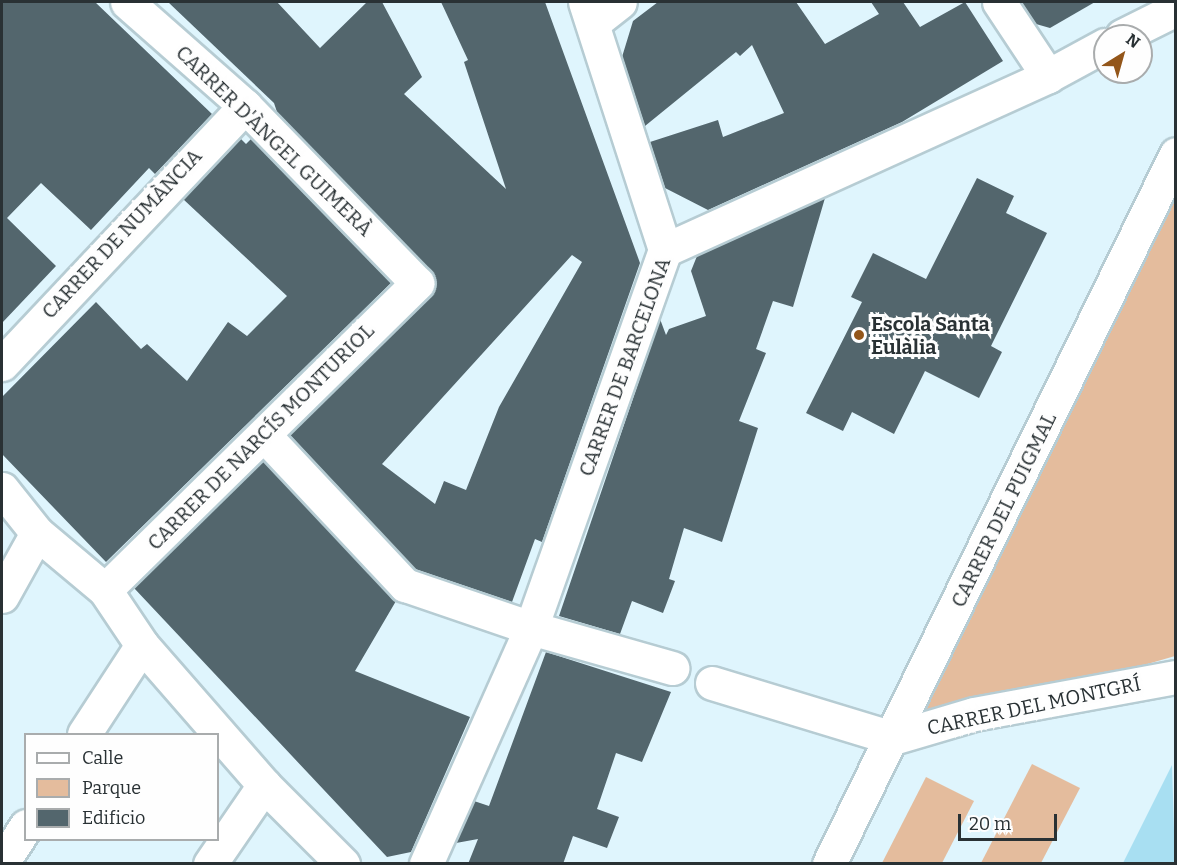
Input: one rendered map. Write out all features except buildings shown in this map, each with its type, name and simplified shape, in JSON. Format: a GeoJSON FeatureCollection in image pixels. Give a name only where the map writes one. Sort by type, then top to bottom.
{"type":"FeatureCollection","features":[{"type":"Feature","properties":{"kind":"street","name":"CARRER D'ÀNGEL GUIMERÀ"},"geometry":{"type":"LineString","coordinates":[[128,2],[245,106],[417,283]]}},
{"type":"Feature","properties":{"kind":"street"},"geometry":{"type":"LineString","coordinates":[[620,2],[589,12],[666,250]]}},
{"type":"Feature","properties":{"kind":"street"},"geometry":{"type":"LineString","coordinates":[[999,2],[1047,76]]}},
{"type":"Feature","properties":{"kind":"street"},"geometry":{"type":"LineString","coordinates":[[1140,24],[1160,10]]}},
{"type":"Feature","properties":{"kind":"street","name":"CARRER DE BARCELONA"},"geometry":{"type":"LineString","coordinates":[[426,864],[531,628],[666,250],[1047,76],[1093,51]]}},
{"type":"Feature","properties":{"kind":"street","name":"CARRER DE NUMÀNCIA"},"geometry":{"type":"LineString","coordinates":[[2,364],[245,106]]}},
{"type":"Feature","properties":{"kind":"street","name":"CARRER DEL PUIGMAL"},"geometry":{"type":"LineString","coordinates":[[829,864],[893,738],[1176,154]]}},
{"type":"Feature","properties":{"kind":"street","name":"CARRER DE NARCÍS MONTURIOL"},"geometry":{"type":"LineString","coordinates":[[105,590],[417,283]]}},
{"type":"Feature","properties":{"kind":"street"},"geometry":{"type":"LineString","coordinates":[[264,435],[405,585],[531,628],[672,668]]}},
{"type":"Feature","properties":{"kind":"street"},"geometry":{"type":"LineString","coordinates":[[2,489],[37,533],[105,590],[142,645],[219,733]]}},
{"type":"Feature","properties":{"kind":"street"},"geometry":{"type":"LineString","coordinates":[[2,596],[37,533]]}},
{"type":"Feature","properties":{"kind":"street"},"geometry":{"type":"LineString","coordinates":[[85,733],[142,645]]}},
{"type":"Feature","properties":{"kind":"street","name":"CARRER DEL MONTGRÍ"},"geometry":{"type":"LineString","coordinates":[[893,738],[974,714],[1176,677]]}},
{"type":"Feature","properties":{"kind":"street"},"geometry":{"type":"LineString","coordinates":[[712,683],[893,738]]}},
{"type":"Feature","properties":{"kind":"street"},"geometry":{"type":"LineString","coordinates":[[219,733],[264,785],[343,864]]}},
{"type":"Feature","properties":{"kind":"street"},"geometry":{"type":"LineString","coordinates":[[210,864],[264,785]]}},
{"type":"Feature","properties":{"kind":"street"},"geometry":{"type":"LineString","coordinates":[[2,863],[24,829]]}},
{"type":"Feature","properties":{"kind":"green space"},"geometry":{"type":"Polygon","coordinates":[[[1175,154],[1175,656],[893,738],[1175,154]]]}},
{"type":"Feature","properties":{"kind":"green space"},"geometry":{"type":"Polygon","coordinates":[[[1032,764],[1080,788],[1041,863],[981,863],[1032,764]]]}},
{"type":"Feature","properties":{"kind":"green space"},"geometry":{"type":"Polygon","coordinates":[[[926,777],[974,801],[942,863],[882,863],[926,777]]]}},
{"type":"Feature","properties":{"kind":"water"},"geometry":{"type":"Polygon","coordinates":[[[1172,765],[1175,863],[1123,863],[1172,765]]]}},
{"type":"Feature","properties":{"kind":"place","name":"Escola Santa Eulàlia"},"geometry":{"type":"Point","coordinates":[859,335]}}]}
